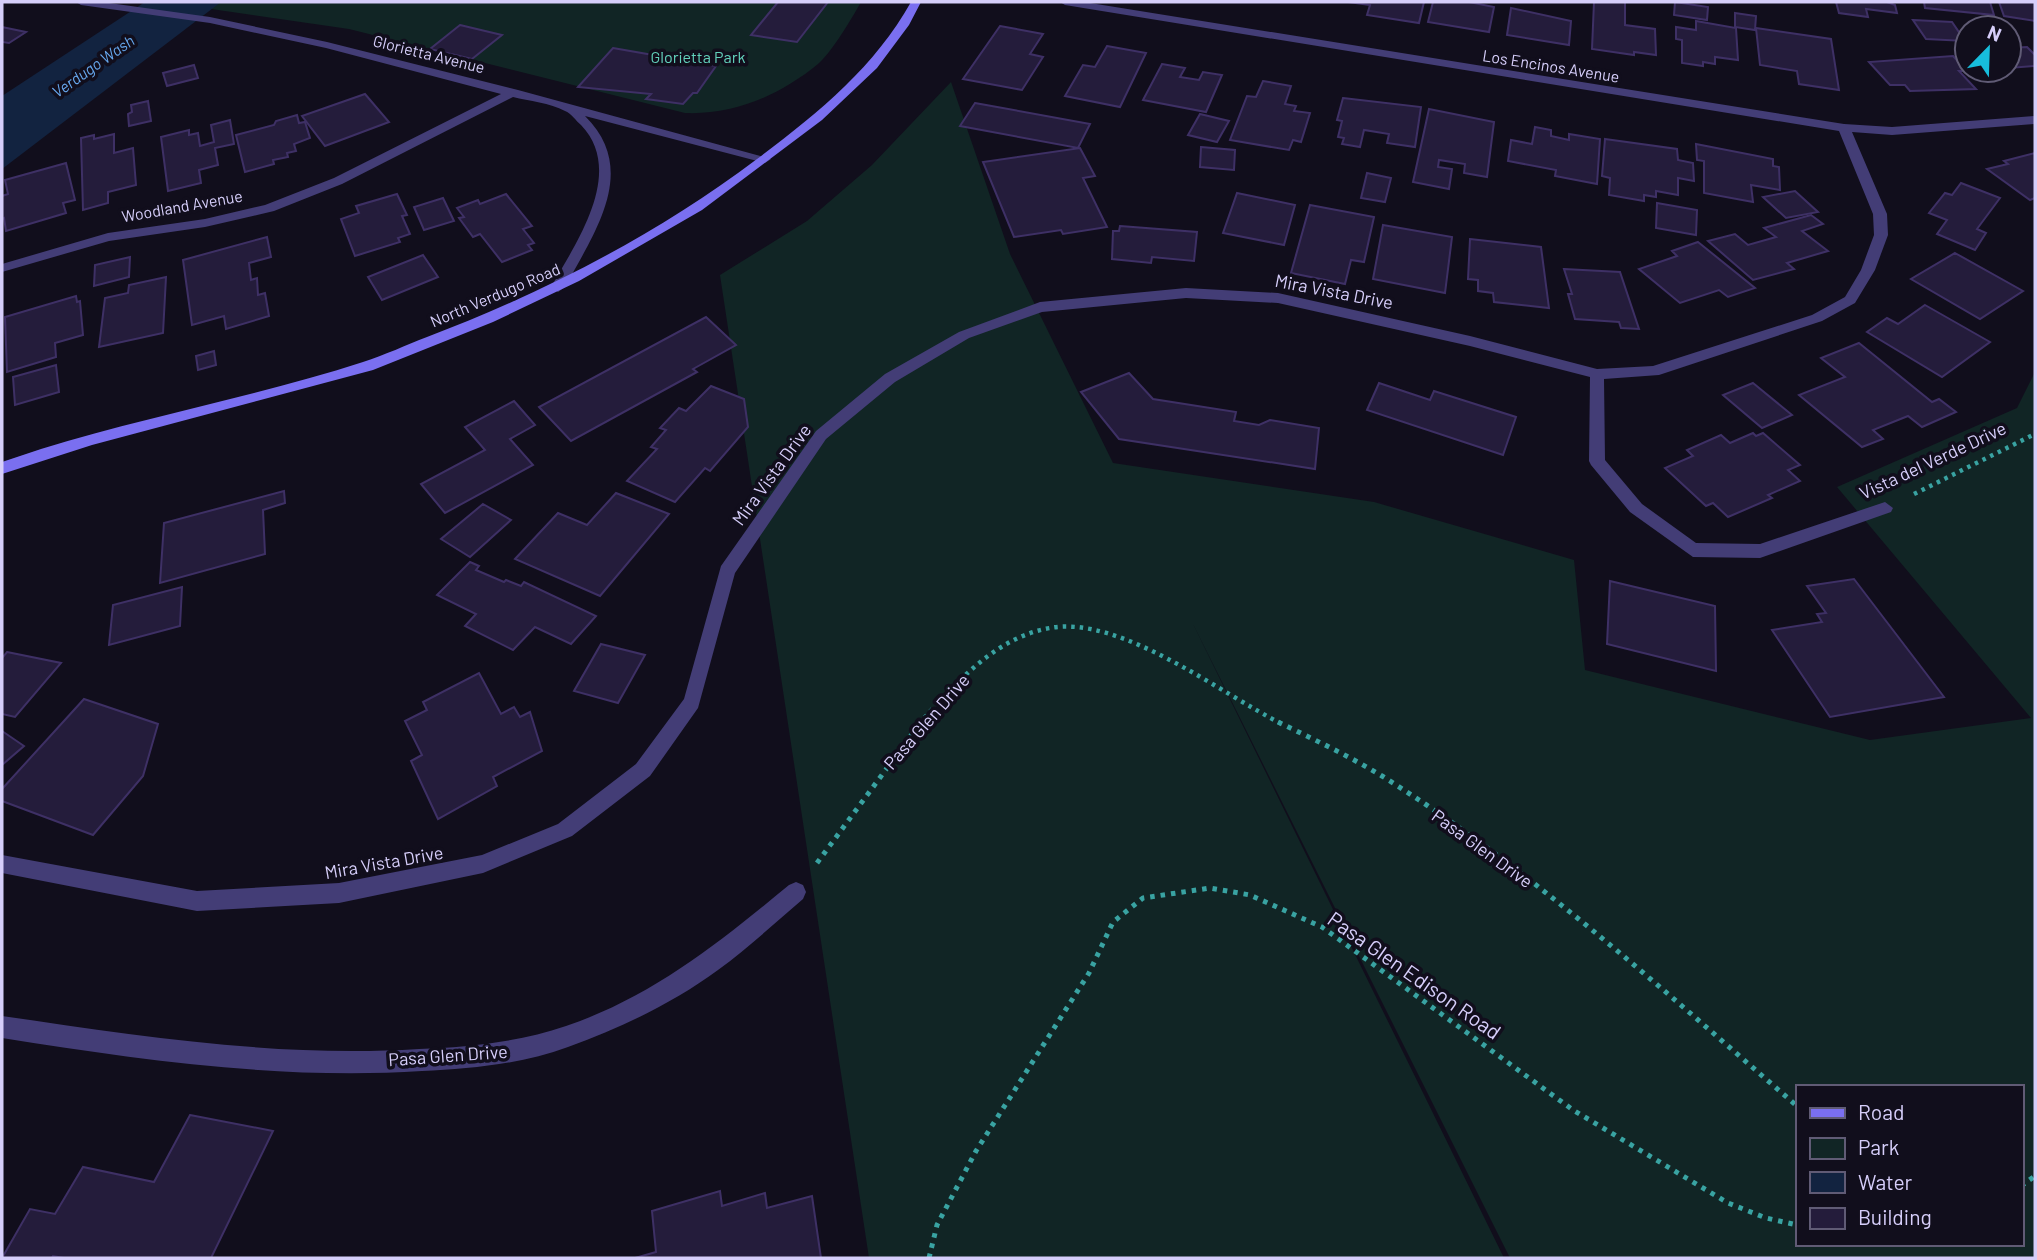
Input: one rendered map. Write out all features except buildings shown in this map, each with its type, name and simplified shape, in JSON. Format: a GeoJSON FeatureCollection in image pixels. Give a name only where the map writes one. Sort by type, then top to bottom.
{"type":"FeatureCollection","features":[{"type":"Feature","properties":{"kind":"main road","name":"North Verdugo Road"},"geometry":{"type":"LineString","coordinates":[[2,468],[57,448],[368,366],[586,275],[684,218],[832,108],[882,57],[908,19],[916,2]]}},
{"type":"Feature","properties":{"kind":"street","name":"Glorietta Avenue"},"geometry":{"type":"LineString","coordinates":[[81,2],[209,20],[327,45],[765,159]]}},
{"type":"Feature","properties":{"kind":"street","name":"Los Encinos Avenue"},"geometry":{"type":"LineString","coordinates":[[1065,2],[1844,128],[1892,131],[2035,120]]}},
{"type":"Feature","properties":{"kind":"street","name":"Woodland Avenue"},"geometry":{"type":"LineString","coordinates":[[2,268],[108,237],[205,223],[269,208],[338,181],[514,92]]}},
{"type":"Feature","properties":{"kind":"street"},"geometry":{"type":"LineString","coordinates":[[558,287],[603,196],[604,158],[595,135],[570,108]]}},
{"type":"Feature","properties":{"kind":"street","name":"Mira Vista Drive"},"geometry":{"type":"LineString","coordinates":[[2,864],[197,901],[339,893],[483,864],[565,830],[643,770],[692,702],[727,572],[821,435],[890,378],[953,341],[1040,307],[1186,293],[1278,298],[1470,341],[1597,374],[1654,370],[1818,318],[1850,300],[1881,234],[1880,214],[1844,128]]}},
{"type":"Feature","properties":{"kind":"street","name":"Vista del Verde Drive"},"geometry":{"type":"LineString","coordinates":[[1597,374],[1597,461],[1636,508],[1693,550],[1760,551],[1885,508]]}},
{"type":"Feature","properties":{"kind":"street","name":"Pasa Glen Drive"},"geometry":{"type":"LineString","coordinates":[[2,1027],[176,1052],[333,1063],[419,1061],[511,1053],[583,1031],[663,992],[726,952],[796,892]]}},
{"type":"Feature","properties":{"kind":"path","name":"Vista del Verde Drive"},"geometry":{"type":"LineString","coordinates":[[1885,508],[2035,434]]}},
{"type":"Feature","properties":{"kind":"path","name":"Pasa Glen Drive"},"geometry":{"type":"LineString","coordinates":[[796,892],[905,742],[958,681],[1008,642],[1049,627],[1105,631],[1150,649],[1245,704],[1382,776],[1496,856],[1601,940],[1796,1105]]}},
{"type":"Feature","properties":{"kind":"path","name":"Pasa Glen Edison Road"},"geometry":{"type":"LineString","coordinates":[[929,1258],[937,1225],[976,1151],[1088,973],[1113,922],[1143,898],[1210,888],[1250,895],[1322,927],[1573,1110],[1728,1203],[1766,1218],[1796,1225]]}},
{"type":"Feature","properties":{"kind":"green space","name":"Glorietta Park"},"geometry":{"type":"Polygon","coordinates":[[[163,2],[861,2],[823,59],[788,85],[739,107],[685,113],[349,29],[163,2]]]}},
{"type":"Feature","properties":{"kind":"green space"},"geometry":{"type":"Polygon","coordinates":[[[951,82],[1010,254],[1113,463],[1374,502],[1574,560],[1585,670],[1870,740],[2031,718],[1837,487],[2017,408],[2035,372],[2035,1258],[1510,1258],[1192,622],[1504,1258],[869,1258],[720,275],[807,221],[872,165],[951,82]]]}},
{"type":"Feature","properties":{"kind":"water","name":"Verdugo Wash"},"geometry":{"type":"Polygon","coordinates":[[[145,2],[221,2],[2,169],[2,96],[145,2]]]}}]}
